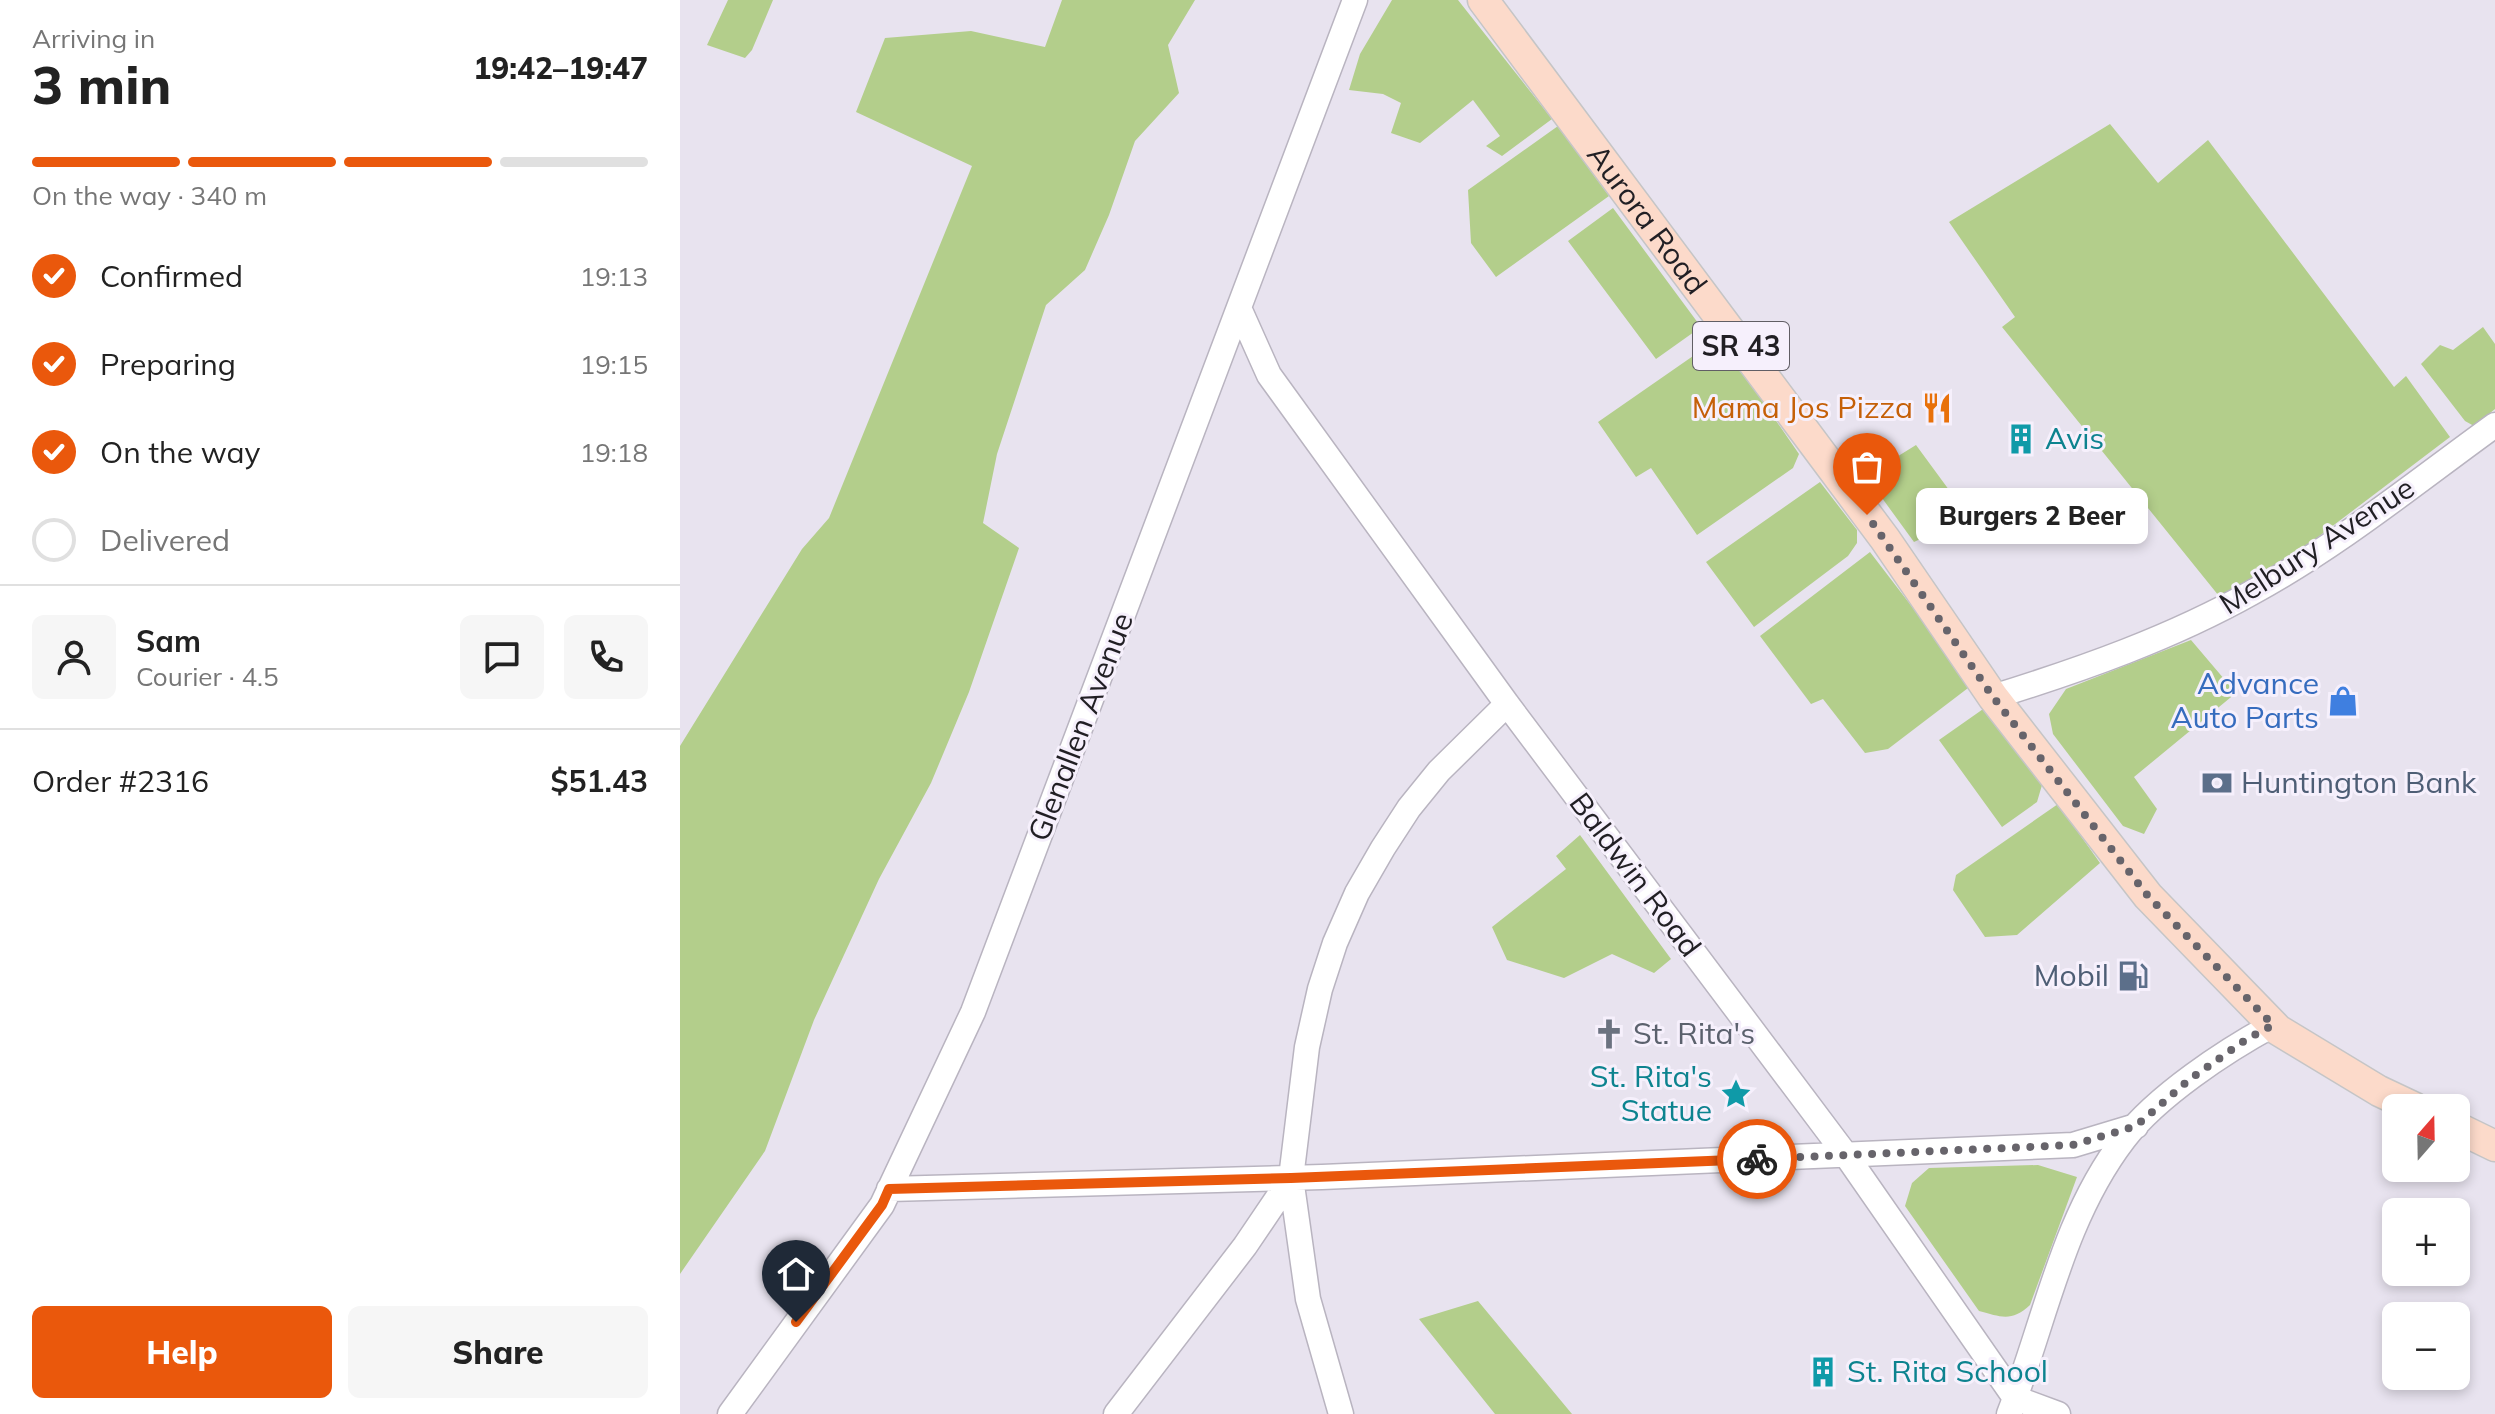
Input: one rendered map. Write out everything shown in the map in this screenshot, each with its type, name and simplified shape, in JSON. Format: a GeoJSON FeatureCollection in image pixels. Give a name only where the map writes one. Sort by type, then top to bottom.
{"type":"FeatureCollection","features":[{"type":"Feature","properties":{"kind":"main road","name":"Aurora Road"},"geometry":{"type":"LineString","coordinates":[[1483,0],[1885,539],[1993,697],[2148,896],[2278,1030],[2385,1094]]}},
{"type":"Feature","properties":{"kind":"main road"},"geometry":{"type":"LineString","coordinates":[[2470,1134],[2495,1146]]}},
{"type":"Feature","properties":{"kind":"street","name":"Glenallen Avenue"},"geometry":{"type":"LineString","coordinates":[[730,1414],[882,1205],[973,1012],[1355,0]]}},
{"type":"Feature","properties":{"kind":"street","name":"Baldwin Road"},"geometry":{"type":"LineString","coordinates":[[1239,308],[1269,375],[1507,704],[1846,1155],[2012,1406]]}},
{"type":"Feature","properties":{"kind":"street","name":"Melbury Avenue"},"geometry":{"type":"LineString","coordinates":[[1993,697],[2095,665],[2200,620],[2256,590],[2316,554],[2495,425]]}},
{"type":"Feature","properties":{"kind":"street"},"geometry":{"type":"LineString","coordinates":[[1341,1414],[1308,1299],[1291,1178],[1307,1047],[1320,989],[1335,943],[1357,893],[1409,808],[1439,771],[1507,704]]}},
{"type":"Feature","properties":{"kind":"street"},"geometry":{"type":"LineString","coordinates":[[2058,1414],[2012,1406],[2053,1281],[2081,1212],[2107,1165],[2136,1126],[2190,1079],[2247,1039],[2273,1025]]}},
{"type":"Feature","properties":{"kind":"street"},"geometry":{"type":"LineString","coordinates":[[889,1189],[1291,1178],[2073,1145],[2136,1126]]}},
{"type":"Feature","properties":{"kind":"street"},"geometry":{"type":"LineString","coordinates":[[1116,1414],[1245,1246],[1291,1178]]}},
{"type":"Feature","properties":{"kind":"green space"},"geometry":{"type":"Polygon","coordinates":[[[728,0],[773,0],[752,50],[745,58],[707,45],[728,0]]]}},
{"type":"Feature","properties":{"kind":"green space"},"geometry":{"type":"Polygon","coordinates":[[[1062,0],[1195,0],[1168,45],[1179,93],[1135,141],[1109,215],[1085,270],[1046,305],[997,454],[983,523],[1019,548],[969,692],[931,783],[879,879],[814,1020],[765,1151],[680,1274],[680,746],[802,549],[829,518],[972,166],[856,112],[885,38],[971,31],[1045,47],[1062,0]]]}},
{"type":"Feature","properties":{"kind":"green space"},"geometry":{"type":"Polygon","coordinates":[[[1392,0],[1458,0],[1552,119],[1502,156],[1486,146],[1500,136],[1473,100],[1420,143],[1391,133],[1401,103],[1383,94],[1349,90],[1360,54],[1392,0]]]}},
{"type":"Feature","properties":{"kind":"green space"},"geometry":{"type":"Polygon","coordinates":[[[2110,124],[2158,183],[2208,140],[2394,387],[2406,376],[2450,437],[2227,606],[2002,327],[2015,317],[1949,222],[2110,124]]]}},
{"type":"Feature","properties":{"kind":"green space"},"geometry":{"type":"Polygon","coordinates":[[[1558,126],[1609,196],[1496,277],[1471,243],[1468,190],[1558,126]]]}},
{"type":"Feature","properties":{"kind":"green space"},"geometry":{"type":"Polygon","coordinates":[[[1613,208],[1701,327],[1656,359],[1568,241],[1613,208]]]}},
{"type":"Feature","properties":{"kind":"green space"},"geometry":{"type":"Polygon","coordinates":[[[2483,327],[2495,344],[2495,409],[2474,426],[2465,421],[2421,364],[2440,345],[2453,350],[2483,327]]]}},
{"type":"Feature","properties":{"kind":"green space"},"geometry":{"type":"Polygon","coordinates":[[[1719,338],[1799,454],[1793,468],[1697,535],[1651,468],[1636,477],[1598,422],[1719,338]]]}},
{"type":"Feature","properties":{"kind":"green space"},"geometry":{"type":"Polygon","coordinates":[[[1916,445],[1952,494],[1925,516],[1935,532],[1914,542],[1866,476],[1916,445]]]}},
{"type":"Feature","properties":{"kind":"green space"},"geometry":{"type":"Polygon","coordinates":[[[1820,482],[1857,530],[1857,543],[1848,556],[1754,627],[1706,562],[1820,482]]]}},
{"type":"Feature","properties":{"kind":"green space"},"geometry":{"type":"Polygon","coordinates":[[[1870,552],[1972,685],[1888,749],[1865,753],[1823,699],[1811,704],[1760,636],[1870,552]]]}},
{"type":"Feature","properties":{"kind":"green space"},"geometry":{"type":"Polygon","coordinates":[[[2191,640],[2236,693],[2134,777],[2157,809],[2144,834],[2123,826],[2053,734],[2049,714],[2066,689],[2191,640]]]}},
{"type":"Feature","properties":{"kind":"green space"},"geometry":{"type":"Polygon","coordinates":[[[1986,707],[2042,785],[2037,802],[2002,827],[1939,740],[1986,707]]]}},
{"type":"Feature","properties":{"kind":"green space"},"geometry":{"type":"Polygon","coordinates":[[[2058,804],[2100,863],[2017,935],[1985,937],[1953,890],[1956,875],[2058,804]]]}},
{"type":"Feature","properties":{"kind":"green space"},"geometry":{"type":"Polygon","coordinates":[[[1580,835],[1671,959],[1654,973],[1612,954],[1564,978],[1507,960],[1492,927],[1566,869],[1556,856],[1580,835]]]}},
{"type":"Feature","properties":{"kind":"green space"},"geometry":{"type":"Polygon","coordinates":[[[2038,1165],[2077,1177],[2030,1305],[2012,1316],[1979,1311],[1905,1206],[1912,1183],[1929,1168],[2038,1165]]]}},
{"type":"Feature","properties":{"kind":"green space"},"geometry":{"type":"Polygon","coordinates":[[[1478,1301],[1572,1414],[1495,1414],[1419,1319],[1478,1301]]]}},
{"type":"Feature","properties":{"kind":"way so far"},"geometry":{"type":"LineString","coordinates":[[1757,1159],[2073,1145],[2136,1126],[2190,1079],[2247,1039],[2273,1025],[2148,896],[1993,697],[1867,515]]}},
{"type":"Feature","properties":{"kind":"place","name":"Mama Jos Pizza"},"geometry":{"type":"Point","coordinates":[1937,408]}},
{"type":"Feature","properties":{"kind":"place","name":"Avis"},"geometry":{"type":"Point","coordinates":[2021,439]}},
{"type":"Feature","properties":{"kind":"place","name":"Burgers 2 Beer"},"geometry":{"type":"Point","coordinates":[1867,515]}},
{"type":"Feature","properties":{"kind":"place","name":"Advance Auto Parts"},"geometry":{"type":"Point","coordinates":[2343,701]}},
{"type":"Feature","properties":{"kind":"place","name":"Huntington Bank"},"geometry":{"type":"Point","coordinates":[2217,783]}},
{"type":"Feature","properties":{"kind":"place","name":"Mobil"},"geometry":{"type":"Point","coordinates":[2133,976]}},
{"type":"Feature","properties":{"kind":"place","name":"St. Rita's"},"geometry":{"type":"Point","coordinates":[1609,1034]}},
{"type":"Feature","properties":{"kind":"place","name":"St. Rita's Statue"},"geometry":{"type":"Point","coordinates":[1736,1094]}},
{"type":"Feature","properties":{"kind":"place","name":"St. Rita School"},"geometry":{"type":"Point","coordinates":[1823,1372]}},
{"type":"Feature","properties":{"kind":"route"},"geometry":{"type":"LineString","coordinates":[[796,1322],[882,1205],[889,1189],[1291,1178],[1757,1159]]}}]}
